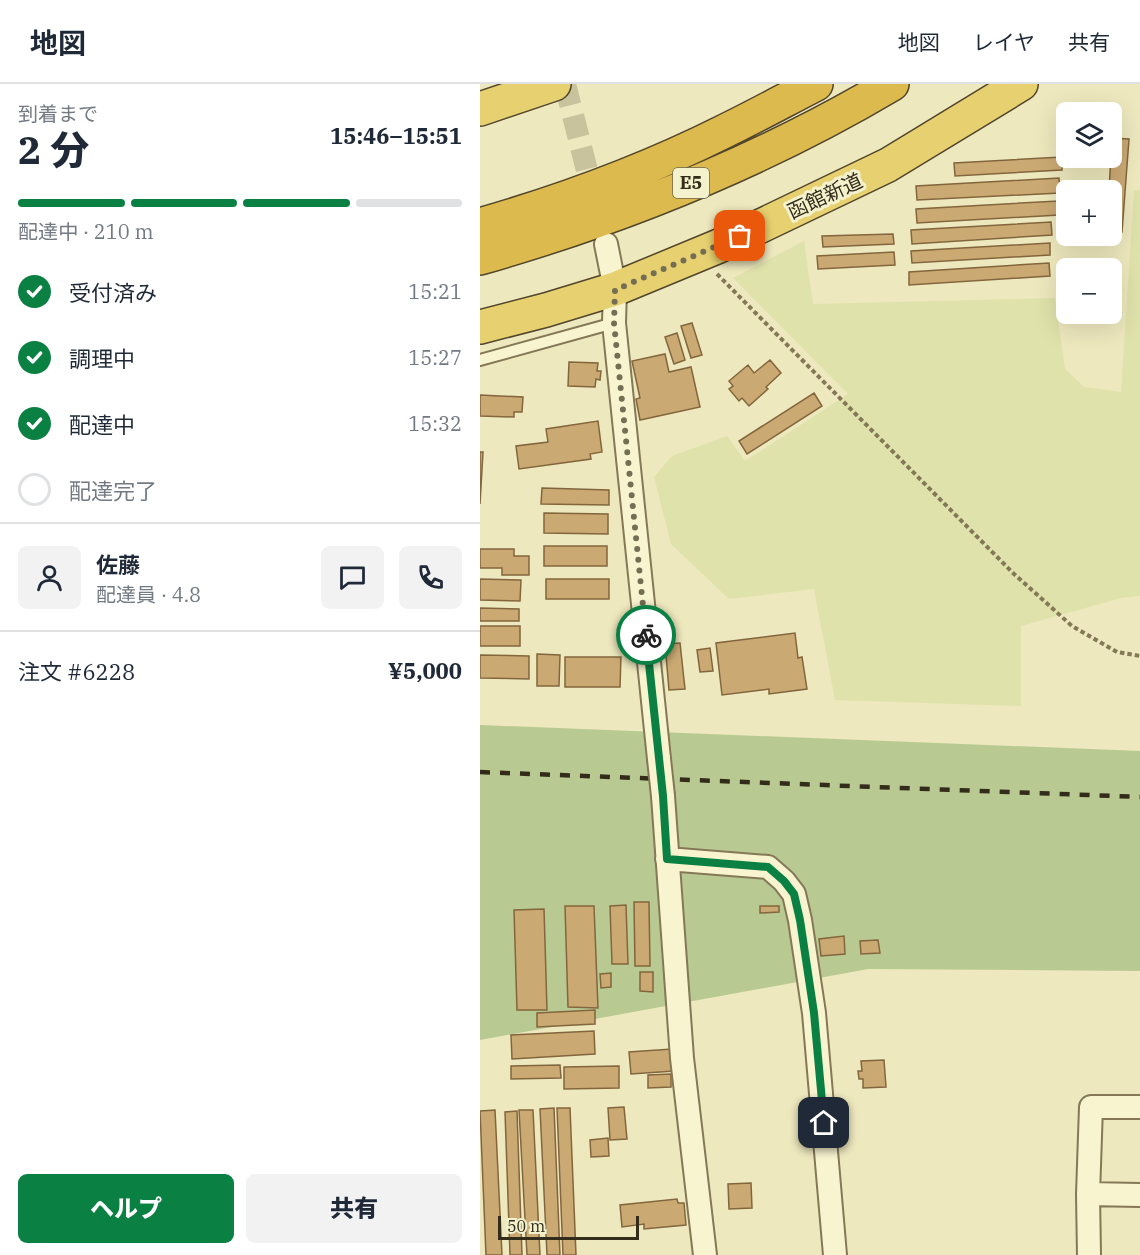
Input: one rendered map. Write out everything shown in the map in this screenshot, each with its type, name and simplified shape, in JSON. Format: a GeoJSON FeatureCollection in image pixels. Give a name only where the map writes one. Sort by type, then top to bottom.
{"type":"FeatureCollection","features":[{"type":"Feature","properties":{"kind":"highway"},"geometry":{"type":"LineString","coordinates":[[480,109],[554,84]]}},
{"type":"Feature","properties":{"kind":"highway","name":"E5"},"geometry":{"type":"LineString","coordinates":[[480,225],[531,210],[630,174],[721,133],[816,84]]}},
{"type":"Feature","properties":{"kind":"highway","name":"E5"},"geometry":{"type":"LineString","coordinates":[[480,258],[541,240],[651,200],[736,164],[862,102],[892,84]]}},
{"type":"Feature","properties":{"kind":"highway","name":"函館新道"},"geometry":{"type":"LineString","coordinates":[[480,327],[615,290],[697,256],[888,165],[1021,84]]}},
{"type":"Feature","properties":{"kind":"street"},"geometry":{"type":"LineString","coordinates":[[606,244],[615,290],[614,323],[663,796],[682,1058],[705,1255]]}},
{"type":"Feature","properties":{"kind":"street"},"geometry":{"type":"LineString","coordinates":[[667,859],[768,867],[784,881],[794,894],[814,1013],[836,1255]]}},
{"type":"Feature","properties":{"kind":"street"},"geometry":{"type":"LineString","coordinates":[[1089,1255],[1088,1194],[1091,1107],[1140,1107]]}},
{"type":"Feature","properties":{"kind":"street"},"geometry":{"type":"LineString","coordinates":[[1088,1194],[1140,1195]]}},
{"type":"Feature","properties":{"kind":"lane"},"geometry":{"type":"LineString","coordinates":[[480,360],[614,323]]}},
{"type":"Feature","properties":{"kind":"path"},"geometry":{"type":"LineString","coordinates":[[697,256],[732,288],[1014,574],[1072,626],[1117,652],[1140,656]]}},
{"type":"Feature","properties":{"kind":"green space"},"geometry":{"type":"Polygon","coordinates":[[[1140,190],[1140,596],[1121,598],[1021,626],[1021,706],[835,700],[814,589],[729,599],[671,544],[654,477],[672,456],[727,436],[745,461],[848,394],[733,278],[804,241],[813,304],[1055,298],[1056,324],[1059,324],[1065,369],[1084,387],[1121,392],[1134,191],[1140,190]]]}},
{"type":"Feature","properties":{"kind":"green space"},"geometry":{"type":"Polygon","coordinates":[[[480,725],[1140,751],[1140,971],[868,969],[480,1040],[480,725]]]}},
{"type":"Feature","properties":{"kind":"building"},"geometry":{"type":"Polygon","coordinates":[[[1122,139],[1129,139],[1122,232],[1122,180],[1110,180],[1110,168],[1122,168],[1122,139]]]}},
{"type":"Feature","properties":{"kind":"building"},"geometry":{"type":"Polygon","coordinates":[[[1056,157],[1056,168],[1062,168],[1062,170],[955,176],[954,163],[1056,157]]]}},
{"type":"Feature","properties":{"kind":"building"},"geometry":{"type":"Polygon","coordinates":[[[1059,178],[1059,180],[1056,180],[1056,193],[917,200],[916,186],[1059,178]]]}},
{"type":"Feature","properties":{"kind":"building"},"geometry":{"type":"Polygon","coordinates":[[[1056,201],[1056,215],[917,223],[916,209],[1056,201]]]}},
{"type":"Feature","properties":{"kind":"building"},"geometry":{"type":"Polygon","coordinates":[[[1051,222],[1052,235],[912,244],[911,230],[1051,222]]]}},
{"type":"Feature","properties":{"kind":"building"},"geometry":{"type":"Polygon","coordinates":[[[893,234],[894,244],[823,247],[822,236],[893,234]]]}},
{"type":"Feature","properties":{"kind":"building"},"geometry":{"type":"Polygon","coordinates":[[[1050,243],[1050,255],[912,263],[911,251],[1050,243]]]}},
{"type":"Feature","properties":{"kind":"building"},"geometry":{"type":"Polygon","coordinates":[[[894,252],[895,265],[818,269],[817,256],[894,252]]]}},
{"type":"Feature","properties":{"kind":"building"},"geometry":{"type":"Polygon","coordinates":[[[1049,263],[1050,276],[909,285],[909,272],[1049,263]]]}},
{"type":"Feature","properties":{"kind":"building"},"geometry":{"type":"Polygon","coordinates":[[[692,323],[702,355],[691,358],[681,326],[692,323]]]}},
{"type":"Feature","properties":{"kind":"building"},"geometry":{"type":"Polygon","coordinates":[[[677,333],[685,360],[674,364],[665,337],[677,333]]]}},
{"type":"Feature","properties":{"kind":"building"},"geometry":{"type":"Polygon","coordinates":[[[665,354],[669,372],[691,367],[700,407],[640,420],[636,399],[640,398],[632,361],[665,354]]]}},
{"type":"Feature","properties":{"kind":"building"},"geometry":{"type":"Polygon","coordinates":[[[770,360],[781,373],[766,387],[768,389],[749,406],[742,398],[739,401],[729,389],[733,386],[729,381],[748,365],[754,373],[770,360]]]}},
{"type":"Feature","properties":{"kind":"building"},"geometry":{"type":"Polygon","coordinates":[[[569,362],[598,363],[597,371],[601,371],[600,380],[596,379],[595,387],[568,386],[569,362]]]}},
{"type":"Feature","properties":{"kind":"building"},"geometry":{"type":"Polygon","coordinates":[[[814,393],[822,406],[747,454],[739,441],[814,393]]]}},
{"type":"Feature","properties":{"kind":"building"},"geometry":{"type":"Polygon","coordinates":[[[480,395],[523,397],[522,412],[514,412],[514,417],[480,416],[480,395]]]}},
{"type":"Feature","properties":{"kind":"building"},"geometry":{"type":"Polygon","coordinates":[[[598,421],[602,452],[590,454],[591,459],[519,469],[516,446],[548,442],[546,429],[598,421]]]}},
{"type":"Feature","properties":{"kind":"building"},"geometry":{"type":"Polygon","coordinates":[[[480,452],[483,452],[480,504],[480,452]]]}},
{"type":"Feature","properties":{"kind":"building"},"geometry":{"type":"Polygon","coordinates":[[[542,488],[609,490],[609,505],[541,504],[542,488]]]}},
{"type":"Feature","properties":{"kind":"building"},"geometry":{"type":"Polygon","coordinates":[[[544,513],[608,514],[608,534],[544,533],[544,513]]]}},
{"type":"Feature","properties":{"kind":"building"},"geometry":{"type":"Polygon","coordinates":[[[544,546],[607,546],[607,566],[544,566],[544,546]]]}},
{"type":"Feature","properties":{"kind":"building"},"geometry":{"type":"Polygon","coordinates":[[[480,549],[514,549],[514,556],[529,556],[529,575],[502,575],[502,568],[480,568],[480,549]]]}},
{"type":"Feature","properties":{"kind":"building"},"geometry":{"type":"Polygon","coordinates":[[[480,579],[521,580],[520,601],[480,600],[480,579]]]}},
{"type":"Feature","properties":{"kind":"building"},"geometry":{"type":"Polygon","coordinates":[[[546,579],[609,579],[609,599],[546,599],[546,579]]]}},
{"type":"Feature","properties":{"kind":"building"},"geometry":{"type":"Polygon","coordinates":[[[480,608],[519,609],[519,621],[480,621],[480,608]]]}},
{"type":"Feature","properties":{"kind":"building"},"geometry":{"type":"Polygon","coordinates":[[[480,626],[520,626],[520,646],[480,646],[480,626]]]}},
{"type":"Feature","properties":{"kind":"building"},"geometry":{"type":"Polygon","coordinates":[[[795,633],[798,658],[802,657],[807,689],[769,694],[769,689],[722,695],[716,643],[795,633]]]}},
{"type":"Feature","properties":{"kind":"building"},"geometry":{"type":"Polygon","coordinates":[[[680,643],[685,689],[669,690],[665,644],[680,643]]]}},
{"type":"Feature","properties":{"kind":"building"},"geometry":{"type":"Polygon","coordinates":[[[710,648],[713,671],[700,672],[697,650],[710,648]]]}},
{"type":"Feature","properties":{"kind":"building"},"geometry":{"type":"Polygon","coordinates":[[[537,654],[560,655],[559,686],[537,686],[537,654]]]}},
{"type":"Feature","properties":{"kind":"building"},"geometry":{"type":"Polygon","coordinates":[[[480,655],[529,656],[529,679],[480,678],[480,655]]]}},
{"type":"Feature","properties":{"kind":"building"},"geometry":{"type":"Polygon","coordinates":[[[565,657],[621,657],[620,687],[565,687],[565,657]]]}},
{"type":"Feature","properties":{"kind":"building"},"geometry":{"type":"Polygon","coordinates":[[[634,902],[649,902],[650,966],[635,966],[634,902]]]}},
{"type":"Feature","properties":{"kind":"building"},"geometry":{"type":"Polygon","coordinates":[[[626,905],[628,964],[612,964],[610,906],[626,905]]]}},
{"type":"Feature","properties":{"kind":"building"},"geometry":{"type":"Polygon","coordinates":[[[565,906],[594,906],[598,1008],[568,1007],[565,906]]]}},
{"type":"Feature","properties":{"kind":"building"},"geometry":{"type":"Polygon","coordinates":[[[760,906],[779,906],[779,912],[760,913],[760,906]]]}},
{"type":"Feature","properties":{"kind":"building"},"geometry":{"type":"Polygon","coordinates":[[[544,909],[547,1010],[517,1010],[514,910],[544,909]]]}},
{"type":"Feature","properties":{"kind":"building"},"geometry":{"type":"Polygon","coordinates":[[[844,936],[845,954],[821,956],[819,939],[844,936]]]}},
{"type":"Feature","properties":{"kind":"building"},"geometry":{"type":"Polygon","coordinates":[[[878,940],[880,953],[861,954],[860,941],[878,940]]]}},
{"type":"Feature","properties":{"kind":"building"},"geometry":{"type":"Polygon","coordinates":[[[640,972],[653,972],[653,992],[640,991],[640,972]]]}},
{"type":"Feature","properties":{"kind":"building"},"geometry":{"type":"Polygon","coordinates":[[[611,973],[611,987],[601,988],[600,974],[611,973]]]}},
{"type":"Feature","properties":{"kind":"building"},"geometry":{"type":"Polygon","coordinates":[[[595,1010],[595,1024],[537,1027],[537,1013],[595,1010]]]}},
{"type":"Feature","properties":{"kind":"building"},"geometry":{"type":"Polygon","coordinates":[[[594,1031],[595,1054],[512,1059],[511,1035],[594,1031]]]}},
{"type":"Feature","properties":{"kind":"building"},"geometry":{"type":"Polygon","coordinates":[[[672,1049],[674,1071],[631,1074],[629,1052],[672,1049]]]}},
{"type":"Feature","properties":{"kind":"building"},"geometry":{"type":"Polygon","coordinates":[[[884,1060],[886,1087],[863,1088],[863,1079],[859,1079],[858,1071],[862,1071],[861,1061],[884,1060]]]}},
{"type":"Feature","properties":{"kind":"building"},"geometry":{"type":"Polygon","coordinates":[[[560,1065],[561,1078],[511,1079],[511,1066],[560,1065]]]}},
{"type":"Feature","properties":{"kind":"building"},"geometry":{"type":"Polygon","coordinates":[[[619,1066],[619,1088],[564,1089],[564,1067],[619,1066]]]}},
{"type":"Feature","properties":{"kind":"building"},"geometry":{"type":"Polygon","coordinates":[[[671,1074],[671,1087],[648,1088],[648,1075],[671,1074]]]}},
{"type":"Feature","properties":{"kind":"building"},"geometry":{"type":"Polygon","coordinates":[[[624,1107],[627,1139],[610,1140],[608,1108],[624,1107]]]}},
{"type":"Feature","properties":{"kind":"building"},"geometry":{"type":"Polygon","coordinates":[[[554,1108],[560,1255],[547,1255],[540,1109],[554,1108]]]}},
{"type":"Feature","properties":{"kind":"building"},"geometry":{"type":"Polygon","coordinates":[[[557,1108],[570,1108],[576,1255],[563,1255],[557,1108]]]}},
{"type":"Feature","properties":{"kind":"building"},"geometry":{"type":"Polygon","coordinates":[[[495,1110],[502,1255],[486,1255],[480,1111],[495,1110]]]}},
{"type":"Feature","properties":{"kind":"building"},"geometry":{"type":"Polygon","coordinates":[[[519,1110],[533,1110],[540,1255],[527,1255],[519,1110]]]}},
{"type":"Feature","properties":{"kind":"building"},"geometry":{"type":"Polygon","coordinates":[[[517,1111],[522,1255],[510,1255],[505,1112],[517,1111]]]}},
{"type":"Feature","properties":{"kind":"building"},"geometry":{"type":"Polygon","coordinates":[[[608,1138],[609,1156],[591,1157],[590,1140],[608,1138]]]}},
{"type":"Feature","properties":{"kind":"building"},"geometry":{"type":"Polygon","coordinates":[[[751,1183],[752,1208],[729,1209],[728,1184],[751,1183]]]}},
{"type":"Feature","properties":{"kind":"building"},"geometry":{"type":"Polygon","coordinates":[[[677,1199],[678,1203],[684,1203],[686,1225],[644,1229],[644,1224],[622,1227],[620,1205],[677,1199]]]}},
{"type":"Feature","properties":{"kind":"tunnel"},"geometry":{"type":"LineString","coordinates":[[565,84],[595,202]]}},
{"type":"Feature","properties":{"kind":"railway"},"geometry":{"type":"LineString","coordinates":[[480,772],[1140,797]]}},
{"type":"Feature","properties":{"kind":"way so far"},"geometry":{"type":"LineString","coordinates":[[646,635],[614,323],[615,290],[740,236]]}},
{"type":"Feature","properties":{"kind":"route"},"geometry":{"type":"LineString","coordinates":[[646,635],[663,796],[667,859],[768,867],[784,881],[794,894],[814,1013],[824,1123]]}}]}
